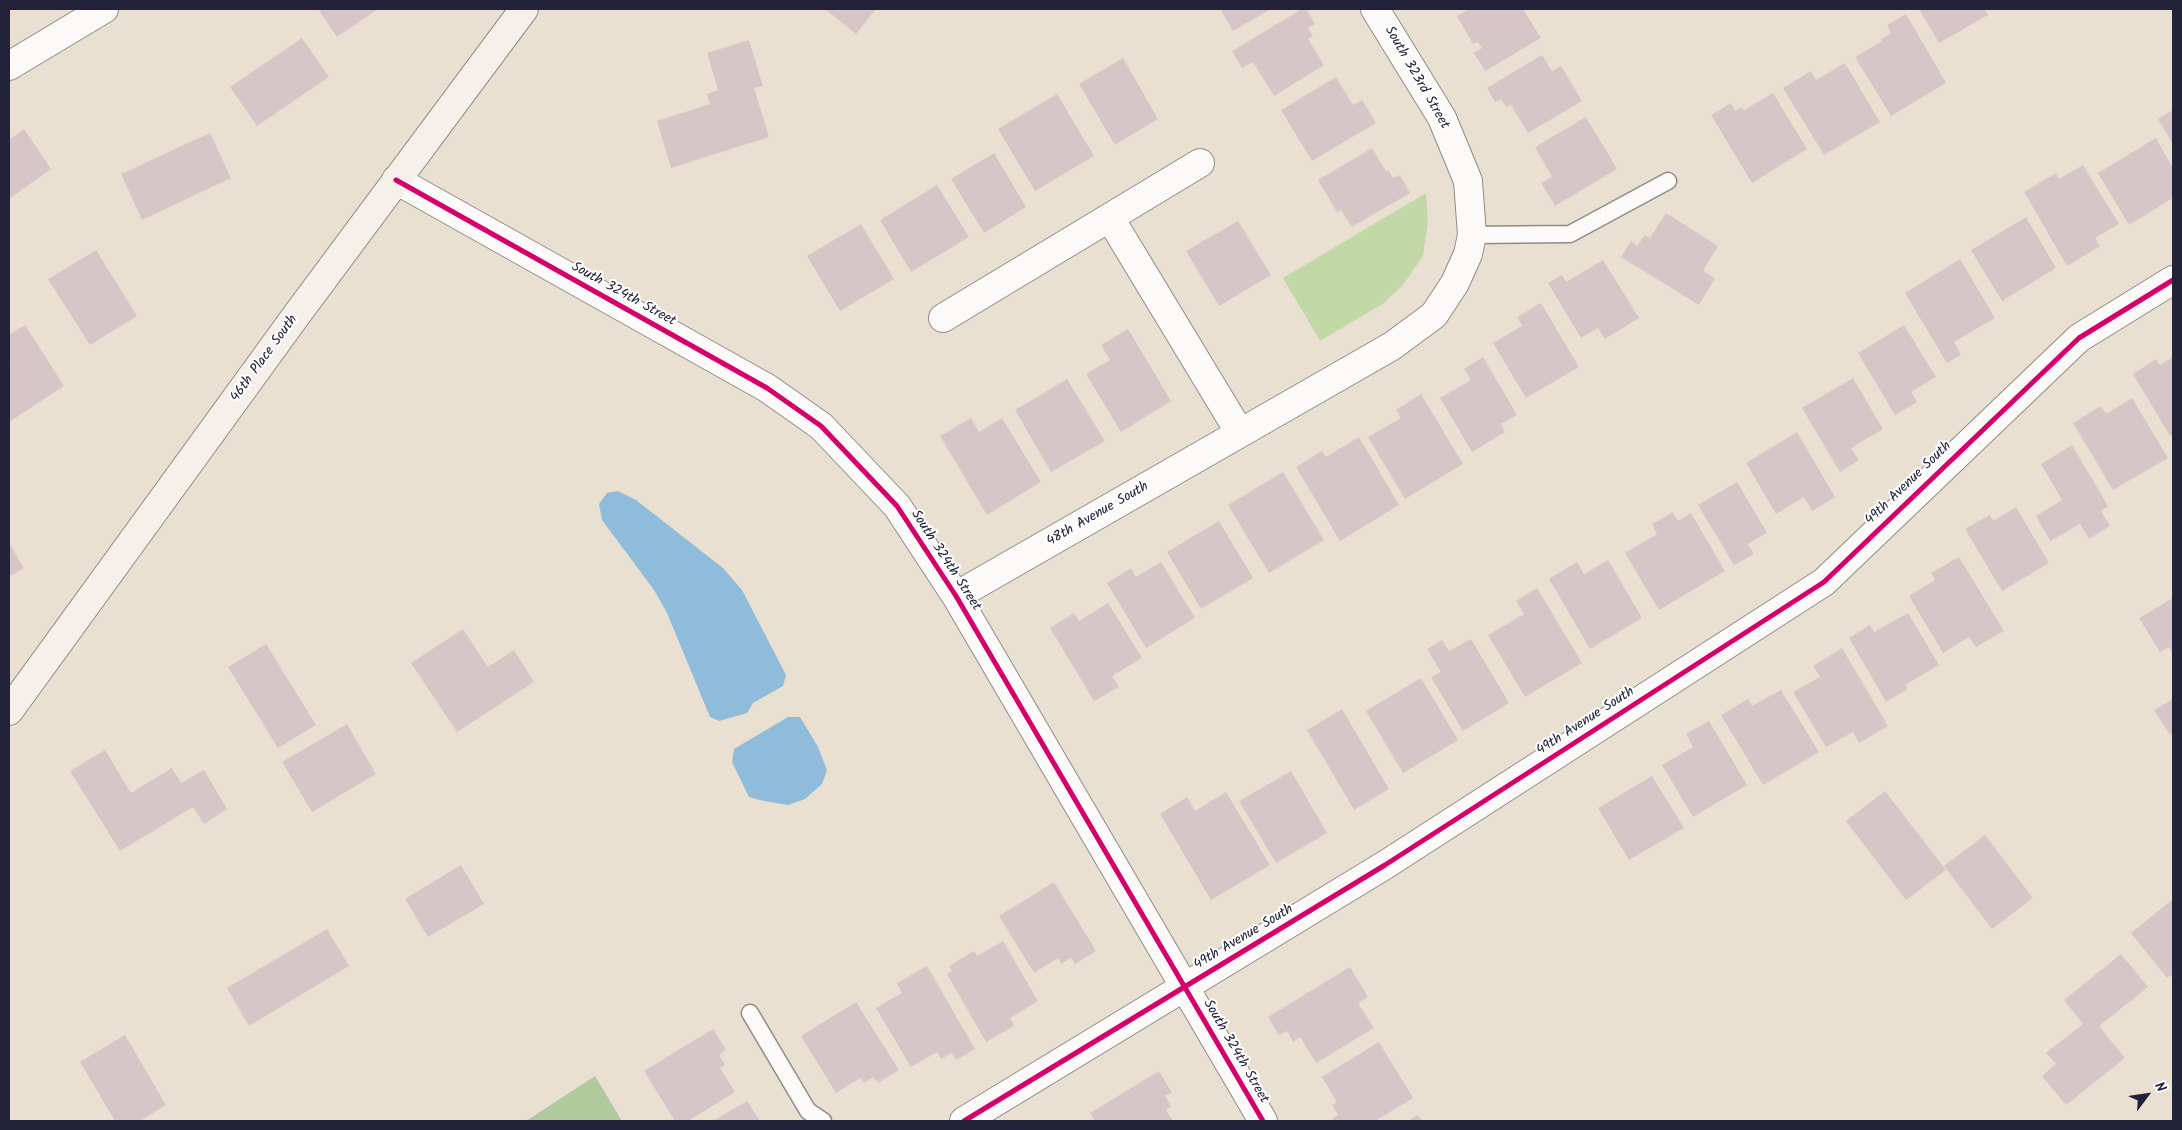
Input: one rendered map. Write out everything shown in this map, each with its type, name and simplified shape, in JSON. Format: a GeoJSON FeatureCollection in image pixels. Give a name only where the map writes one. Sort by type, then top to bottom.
{"type":"FeatureCollection","features":[{"type":"Feature","properties":{"kind":"street"},"geometry":{"type":"LineString","coordinates":[[9,66],[104,9]]}},
{"type":"Feature","properties":{"kind":"street","name":"South 323rd Street"},"geometry":{"type":"LineString","coordinates":[[1375,9],[1442,118],[1468,181],[1472,235]]}},
{"type":"Feature","properties":{"kind":"street","name":"46th Place South"},"geometry":{"type":"LineString","coordinates":[[9,711],[396,180],[514,13]]}},
{"type":"Feature","properties":{"kind":"street"},"geometry":{"type":"LineString","coordinates":[[943,318],[1200,163]]}},
{"type":"Feature","properties":{"kind":"street","name":"South 324th Street"},"geometry":{"type":"LineString","coordinates":[[396,180],[767,388],[821,426],[897,506],[956,596],[1263,1121]]}},
{"type":"Feature","properties":{"kind":"street"},"geometry":{"type":"LineString","coordinates":[[1110,218],[1240,433]]}},
{"type":"Feature","properties":{"kind":"street","name":"48th Avenue South"},"geometry":{"type":"LineString","coordinates":[[956,596],[1392,346],[1434,315],[1455,283],[1468,254],[1472,235]]}},
{"type":"Feature","properties":{"kind":"street","name":"49th Avenue South"},"geometry":{"type":"LineString","coordinates":[[964,1121],[1393,860],[1824,582],[2079,338],[2173,280]]}},
{"type":"Feature","properties":{"kind":"lane"},"geometry":{"type":"LineString","coordinates":[[1472,235],[1570,234],[1668,181]]}},
{"type":"Feature","properties":{"kind":"lane"},"geometry":{"type":"LineString","coordinates":[[750,1013],[808,1111],[823,1121]]}},
{"type":"Feature","properties":{"kind":"green space"},"geometry":{"type":"Polygon","coordinates":[[[1426,193],[1428,221],[1423,256],[1403,285],[1384,303],[1320,341],[1283,278],[1426,193]]]}},
{"type":"Feature","properties":{"kind":"green space"},"geometry":{"type":"Polygon","coordinates":[[[595,1076],[622,1121],[526,1121],[595,1076]]]}},
{"type":"Feature","properties":{"kind":"water"},"geometry":{"type":"Polygon","coordinates":[[[618,491],[636,500],[723,568],[742,590],[786,675],[783,686],[753,703],[747,713],[719,721],[710,717],[667,613],[654,590],[602,520],[599,504],[607,493],[618,491]]]}},
{"type":"Feature","properties":{"kind":"water"},"geometry":{"type":"Polygon","coordinates":[[[788,717],[800,717],[818,747],[827,770],[822,784],[805,799],[788,805],[749,797],[732,762],[734,749],[788,717]]]}},
{"type":"Feature","properties":{"kind":"building"},"geometry":{"type":"Polygon","coordinates":[[[318,9],[378,9],[337,37],[318,9]]]}},
{"type":"Feature","properties":{"kind":"building"},"geometry":{"type":"Polygon","coordinates":[[[825,9],[876,9],[856,34],[825,9]]]}},
{"type":"Feature","properties":{"kind":"building"},"geometry":{"type":"Polygon","coordinates":[[[1220,9],[1271,9],[1233,31],[1220,9]]]}},
{"type":"Feature","properties":{"kind":"building"},"geometry":{"type":"Polygon","coordinates":[[[1302,9],[1306,9],[1315,24],[1308,28],[1313,36],[1308,39],[1324,65],[1274,96],[1253,62],[1242,68],[1232,51],[1302,9]]]}},
{"type":"Feature","properties":{"kind":"building"},"geometry":{"type":"Polygon","coordinates":[[[1470,9],[1523,9],[1541,38],[1485,71],[1474,53],[1482,48],[1478,42],[1473,44],[1457,16],[1470,9]]]}},
{"type":"Feature","properties":{"kind":"building"},"geometry":{"type":"Polygon","coordinates":[[[1919,9],[1984,9],[1988,15],[1939,43],[1919,9]]]}},
{"type":"Feature","properties":{"kind":"building"},"geometry":{"type":"Polygon","coordinates":[[[1906,14],[1946,83],[1891,116],[1855,57],[1882,41],[1881,39],[1891,33],[1887,25],[1906,14]]]}},
{"type":"Feature","properties":{"kind":"building"},"geometry":{"type":"Polygon","coordinates":[[[302,38],[329,77],[257,126],[230,87],[302,38]]]}},
{"type":"Feature","properties":{"kind":"building"},"geometry":{"type":"Polygon","coordinates":[[[749,40],[763,86],[754,88],[769,137],[671,168],[657,121],[710,104],[707,94],[718,90],[707,53],[749,40]]]}},
{"type":"Feature","properties":{"kind":"building"},"geometry":{"type":"Polygon","coordinates":[[[1542,55],[1552,71],[1561,66],[1582,101],[1528,133],[1511,105],[1506,107],[1501,99],[1495,102],[1487,88],[1542,55]]]}},
{"type":"Feature","properties":{"kind":"building"},"geometry":{"type":"Polygon","coordinates":[[[1123,58],[1158,119],[1115,145],[1079,84],[1123,58]]]}},
{"type":"Feature","properties":{"kind":"building"},"geometry":{"type":"Polygon","coordinates":[[[1845,63],[1880,122],[1824,155],[1783,88],[1811,71],[1816,80],[1845,63]]]}},
{"type":"Feature","properties":{"kind":"building"},"geometry":{"type":"Polygon","coordinates":[[[1336,77],[1353,105],[1362,100],[1376,123],[1312,161],[1281,110],[1336,77]]]}},
{"type":"Feature","properties":{"kind":"building"},"geometry":{"type":"Polygon","coordinates":[[[1773,93],[1807,149],[1752,183],[1711,115],[1731,103],[1735,111],[1742,107],[1744,110],[1773,93]]]}},
{"type":"Feature","properties":{"kind":"building"},"geometry":{"type":"Polygon","coordinates":[[[1057,94],[1094,156],[1035,191],[998,129],[1057,94]]]}},
{"type":"Feature","properties":{"kind":"building"},"geometry":{"type":"Polygon","coordinates":[[[2173,110],[2173,144],[2158,119],[2173,110]]]}},
{"type":"Feature","properties":{"kind":"building"},"geometry":{"type":"Polygon","coordinates":[[[1586,117],[1617,169],[1555,206],[1541,183],[1552,177],[1535,147],[1586,117]]]}},
{"type":"Feature","properties":{"kind":"building"},"geometry":{"type":"Polygon","coordinates":[[[24,129],[51,169],[9,199],[9,140],[24,129]]]}},
{"type":"Feature","properties":{"kind":"building"},"geometry":{"type":"Polygon","coordinates":[[[210,133],[231,178],[142,220],[121,174],[210,133]]]}},
{"type":"Feature","properties":{"kind":"building"},"geometry":{"type":"Polygon","coordinates":[[[2156,138],[2173,168],[2173,198],[2129,225],[2098,173],[2156,138]]]}},
{"type":"Feature","properties":{"kind":"building"},"geometry":{"type":"Polygon","coordinates":[[[1372,148],[1386,171],[1388,170],[1393,178],[1400,175],[1410,193],[1352,227],[1341,210],[1337,212],[1318,180],[1372,148]]]}},
{"type":"Feature","properties":{"kind":"building"},"geometry":{"type":"Polygon","coordinates":[[[994,153],[1026,207],[984,233],[951,179],[994,153]]]}},
{"type":"Feature","properties":{"kind":"building"},"geometry":{"type":"Polygon","coordinates":[[[2083,165],[2119,224],[2095,238],[2100,246],[2067,266],[2024,192],[2056,173],[2059,179],[2083,165]]]}},
{"type":"Feature","properties":{"kind":"building"},"geometry":{"type":"Polygon","coordinates":[[[937,185],[969,237],[911,272],[880,220],[937,185]]]}},
{"type":"Feature","properties":{"kind":"building"},"geometry":{"type":"Polygon","coordinates":[[[1666,213],[1718,246],[1703,271],[1715,278],[1699,305],[1621,257],[1631,241],[1637,246],[1645,235],[1650,238],[1666,213]]]}},
{"type":"Feature","properties":{"kind":"building"},"geometry":{"type":"Polygon","coordinates":[[[2026,217],[2056,268],[2002,301],[1971,250],[2026,217]]]}},
{"type":"Feature","properties":{"kind":"building"},"geometry":{"type":"Polygon","coordinates":[[[1238,221],[1271,275],[1219,306],[1186,251],[1238,221]]]}},
{"type":"Feature","properties":{"kind":"building"},"geometry":{"type":"Polygon","coordinates":[[[861,224],[894,279],[840,311],[807,256],[861,224]]]}},
{"type":"Feature","properties":{"kind":"building"},"geometry":{"type":"Polygon","coordinates":[[[96,250],[137,316],[90,345],[48,279],[96,250]]]}},
{"type":"Feature","properties":{"kind":"building"},"geometry":{"type":"Polygon","coordinates":[[[1960,259],[1995,318],[1954,342],[1961,355],[1947,363],[1905,293],[1960,259]]]}},
{"type":"Feature","properties":{"kind":"building"},"geometry":{"type":"Polygon","coordinates":[[[1603,260],[1639,318],[1605,339],[1598,328],[1581,338],[1548,283],[1562,275],[1566,282],[1603,260]]]}},
{"type":"Feature","properties":{"kind":"building"},"geometry":{"type":"Polygon","coordinates":[[[1541,303],[1579,367],[1526,398],[1493,343],[1522,326],[1517,317],[1541,303]]]}},
{"type":"Feature","properties":{"kind":"building"},"geometry":{"type":"Polygon","coordinates":[[[25,325],[64,386],[9,422],[9,362],[11,361],[9,358],[9,335],[25,325]]]}},
{"type":"Feature","properties":{"kind":"building"},"geometry":{"type":"Polygon","coordinates":[[[1904,325],[1936,377],[1911,392],[1917,402],[1895,415],[1858,353],[1904,325]]]}},
{"type":"Feature","properties":{"kind":"building"},"geometry":{"type":"Polygon","coordinates":[[[1128,329],[1171,401],[1121,432],[1086,374],[1110,360],[1101,345],[1128,329]]]}},
{"type":"Feature","properties":{"kind":"building"},"geometry":{"type":"Polygon","coordinates":[[[1483,357],[1517,415],[1501,424],[1505,432],[1472,452],[1440,398],[1471,380],[1464,369],[1483,357]]]}},
{"type":"Feature","properties":{"kind":"building"},"geometry":{"type":"Polygon","coordinates":[[[2173,357],[2173,435],[2170,436],[2133,374],[2156,359],[2160,365],[2173,357]]]}},
{"type":"Feature","properties":{"kind":"building"},"geometry":{"type":"Polygon","coordinates":[[[1853,378],[1883,429],[1851,448],[1859,460],[1840,472],[1802,408],[1853,378]]]}},
{"type":"Feature","properties":{"kind":"building"},"geometry":{"type":"Polygon","coordinates":[[[1067,379],[1105,441],[1051,472],[1015,410],[1067,379]]]}},
{"type":"Feature","properties":{"kind":"building"},"geometry":{"type":"Polygon","coordinates":[[[1421,394],[1463,464],[1405,499],[1368,437],[1401,418],[1396,410],[1421,394]]]}},
{"type":"Feature","properties":{"kind":"building"},"geometry":{"type":"Polygon","coordinates":[[[2132,398],[2168,458],[2113,490],[2073,423],[2101,406],[2106,414],[2132,398]]]}},
{"type":"Feature","properties":{"kind":"building"},"geometry":{"type":"Polygon","coordinates":[[[971,418],[979,432],[1002,418],[1041,482],[987,515],[940,436],[971,418]]]}},
{"type":"Feature","properties":{"kind":"building"},"geometry":{"type":"Polygon","coordinates":[[[1797,432],[1835,497],[1812,511],[1804,497],[1776,514],[1746,463],[1797,432]]]}},
{"type":"Feature","properties":{"kind":"building"},"geometry":{"type":"Polygon","coordinates":[[[1359,437],[1399,505],[1340,541],[1296,467],[1322,451],[1326,457],[1359,437]]]}},
{"type":"Feature","properties":{"kind":"building"},"geometry":{"type":"Polygon","coordinates":[[[2072,445],[2108,506],[2101,511],[2110,526],[2089,539],[2080,524],[2050,541],[2036,516],[2062,500],[2041,464],[2072,445]]]}},
{"type":"Feature","properties":{"kind":"building"},"geometry":{"type":"Polygon","coordinates":[[[1283,472],[1324,540],[1269,573],[1228,505],[1283,472]]]}},
{"type":"Feature","properties":{"kind":"building"},"geometry":{"type":"Polygon","coordinates":[[[1737,482],[1767,533],[1748,544],[1754,554],[1734,565],[1698,505],[1737,482]]]}},
{"type":"Feature","properties":{"kind":"building"},"geometry":{"type":"Polygon","coordinates":[[[2016,507],[2049,563],[2002,591],[1965,529],[1990,515],[1993,521],[2016,507]]]}},
{"type":"Feature","properties":{"kind":"building"},"geometry":{"type":"Polygon","coordinates":[[[1673,512],[1678,521],[1691,513],[1725,571],[1659,610],[1625,553],[1657,534],[1652,524],[1673,512]]]}},
{"type":"Feature","properties":{"kind":"building"},"geometry":{"type":"Polygon","coordinates":[[[1219,521],[1253,578],[1201,609],[1167,552],[1219,521]]]}},
{"type":"Feature","properties":{"kind":"building"},"geometry":{"type":"Polygon","coordinates":[[[9,543],[24,568],[9,577],[9,543]]]}},
{"type":"Feature","properties":{"kind":"building"},"geometry":{"type":"Polygon","coordinates":[[[1959,557],[2004,631],[1976,647],[1969,637],[1943,653],[1909,596],[1935,580],[1931,573],[1959,557]]]}},
{"type":"Feature","properties":{"kind":"building"},"geometry":{"type":"Polygon","coordinates":[[[1608,560],[1642,618],[1590,649],[1549,579],[1577,562],[1584,574],[1608,560]]]}},
{"type":"Feature","properties":{"kind":"building"},"geometry":{"type":"Polygon","coordinates":[[[1161,562],[1195,618],[1146,648],[1107,583],[1131,568],[1136,577],[1161,562]]]}},
{"type":"Feature","properties":{"kind":"building"},"geometry":{"type":"Polygon","coordinates":[[[1537,588],[1582,663],[1525,697],[1488,635],[1524,614],[1516,601],[1537,588]]]}},
{"type":"Feature","properties":{"kind":"building"},"geometry":{"type":"Polygon","coordinates":[[[2173,598],[2173,654],[2169,647],[2160,652],[2139,618],[2173,598]]]}},
{"type":"Feature","properties":{"kind":"building"},"geometry":{"type":"Polygon","coordinates":[[[1108,603],[1142,658],[1112,676],[1119,687],[1094,701],[1050,628],[1074,613],[1079,621],[1108,603]]]}},
{"type":"Feature","properties":{"kind":"building"},"geometry":{"type":"Polygon","coordinates":[[[1908,613],[1939,665],[1905,685],[1908,689],[1886,702],[1849,638],[1870,625],[1874,632],[1908,613]]]}},
{"type":"Feature","properties":{"kind":"building"},"geometry":{"type":"Polygon","coordinates":[[[463,629],[488,667],[514,650],[534,682],[457,732],[411,663],[463,629]]]}},
{"type":"Feature","properties":{"kind":"building"},"geometry":{"type":"Polygon","coordinates":[[[1471,639],[1509,703],[1463,731],[1431,677],[1441,672],[1427,649],[1442,640],[1449,651],[1471,639]]]}},
{"type":"Feature","properties":{"kind":"building"},"geometry":{"type":"Polygon","coordinates":[[[266,644],[316,725],[278,748],[228,667],[266,644]]]}},
{"type":"Feature","properties":{"kind":"building"},"geometry":{"type":"Polygon","coordinates":[[[1842,648],[1888,726],[1859,743],[1853,732],[1826,747],[1793,692],[1820,677],[1813,666],[1842,648]]]}},
{"type":"Feature","properties":{"kind":"building"},"geometry":{"type":"Polygon","coordinates":[[[1421,678],[1458,740],[1403,773],[1366,711],[1421,678]]]}},
{"type":"Feature","properties":{"kind":"building"},"geometry":{"type":"Polygon","coordinates":[[[1781,690],[1819,752],[1763,785],[1721,715],[1748,699],[1752,706],[1781,690]]]}},
{"type":"Feature","properties":{"kind":"building"},"geometry":{"type":"Polygon","coordinates":[[[2173,699],[2173,733],[2170,735],[2154,710],[2173,699]]]}},
{"type":"Feature","properties":{"kind":"building"},"geometry":{"type":"Polygon","coordinates":[[[1342,709],[1389,789],[1354,810],[1307,730],[1342,709]]]}},
{"type":"Feature","properties":{"kind":"building"},"geometry":{"type":"Polygon","coordinates":[[[1709,721],[1747,785],[1693,817],[1662,765],[1693,747],[1686,734],[1709,721]]]}},
{"type":"Feature","properties":{"kind":"building"},"geometry":{"type":"Polygon","coordinates":[[[347,724],[376,774],[312,812],[282,762],[347,724]]]}},
{"type":"Feature","properties":{"kind":"building"},"geometry":{"type":"Polygon","coordinates":[[[105,750],[131,793],[172,768],[181,783],[204,770],[227,809],[204,824],[193,807],[120,851],[70,771],[105,750]]]}},
{"type":"Feature","properties":{"kind":"building"},"geometry":{"type":"Polygon","coordinates":[[[1291,771],[1327,833],[1276,863],[1239,801],[1291,771]]]}},
{"type":"Feature","properties":{"kind":"building"},"geometry":{"type":"Polygon","coordinates":[[[1652,776],[1684,828],[1629,860],[1598,808],[1652,776]]]}},
{"type":"Feature","properties":{"kind":"building"},"geometry":{"type":"Polygon","coordinates":[[[1885,791],[1946,870],[1906,900],[1846,821],[1885,791]]]}},
{"type":"Feature","properties":{"kind":"building"},"geometry":{"type":"Polygon","coordinates":[[[1226,792],[1270,865],[1211,900],[1160,814],[1187,797],[1195,811],[1226,792]]]}},
{"type":"Feature","properties":{"kind":"building"},"geometry":{"type":"Polygon","coordinates":[[[1985,835],[2033,898],[1992,929],[1944,866],[1985,835]]]}},
{"type":"Feature","properties":{"kind":"building"},"geometry":{"type":"Polygon","coordinates":[[[461,865],[484,904],[428,937],[405,899],[461,865]]]}},
{"type":"Feature","properties":{"kind":"building"},"geometry":{"type":"Polygon","coordinates":[[[1054,882],[1096,951],[1075,964],[1071,957],[1062,964],[1058,958],[1034,973],[999,916],[1054,882]]]}},
{"type":"Feature","properties":{"kind":"building"},"geometry":{"type":"Polygon","coordinates":[[[2173,899],[2173,974],[2167,978],[2131,933],[2173,899]]]}},
{"type":"Feature","properties":{"kind":"building"},"geometry":{"type":"Polygon","coordinates":[[[327,929],[349,966],[249,1026],[227,988],[327,929]]]}},
{"type":"Feature","properties":{"kind":"building"},"geometry":{"type":"Polygon","coordinates":[[[1003,941],[1038,1001],[1010,1018],[1014,1026],[986,1042],[947,974],[952,971],[949,966],[974,951],[977,956],[1003,941]]]}},
{"type":"Feature","properties":{"kind":"building"},"geometry":{"type":"Polygon","coordinates":[[[2121,954],[2148,987],[2099,1026],[2125,1058],[2066,1105],[2042,1076],[2056,1064],[2046,1053],[2083,1024],[2064,1000],[2121,954]]]}},
{"type":"Feature","properties":{"kind":"building"},"geometry":{"type":"Polygon","coordinates":[[[927,966],[975,1049],[956,1060],[952,1053],[941,1059],[937,1052],[911,1067],[876,1008],[902,993],[897,983],[927,966]]]}},
{"type":"Feature","properties":{"kind":"building"},"geometry":{"type":"Polygon","coordinates":[[[1350,967],[1368,997],[1358,1003],[1374,1028],[1316,1063],[1300,1037],[1293,1042],[1287,1031],[1279,1035],[1268,1017],[1350,967]]]}},
{"type":"Feature","properties":{"kind":"building"},"geometry":{"type":"Polygon","coordinates":[[[856,1002],[899,1070],[878,1083],[874,1077],[864,1083],[860,1078],[836,1093],[801,1036],[856,1002]]]}},
{"type":"Feature","properties":{"kind":"building"},"geometry":{"type":"Polygon","coordinates":[[[713,1029],[726,1050],[719,1055],[725,1065],[720,1068],[735,1092],[688,1121],[675,1121],[644,1071],[713,1029]]]}},
{"type":"Feature","properties":{"kind":"building"},"geometry":{"type":"Polygon","coordinates":[[[125,1035],[166,1105],[140,1121],[115,1121],[80,1062],[125,1035]]]}},
{"type":"Feature","properties":{"kind":"building"},"geometry":{"type":"Polygon","coordinates":[[[1379,1042],[1413,1098],[1375,1121],[1333,1121],[1332,1119],[1338,1115],[1332,1105],[1337,1102],[1322,1077],[1379,1042]]]}},
{"type":"Feature","properties":{"kind":"building"},"geometry":{"type":"Polygon","coordinates":[[[1159,1071],[1172,1093],[1165,1096],[1171,1106],[1166,1110],[1173,1121],[1095,1121],[1090,1113],[1159,1071]]]}},
{"type":"Feature","properties":{"kind":"building"},"geometry":{"type":"Polygon","coordinates":[[[747,1101],[760,1121],[713,1121],[747,1101]]]}},
{"type":"Feature","properties":{"kind":"building"},"geometry":{"type":"Polygon","coordinates":[[[1418,1115],[1423,1121],[1408,1121],[1418,1115]]]}},
{"type":"Feature","properties":{"kind":"cycle path"},"geometry":{"type":"LineString","coordinates":[[396,180],[767,388],[821,426],[897,506],[956,596],[1263,1121]]}},
{"type":"Feature","properties":{"kind":"cycle path"},"geometry":{"type":"LineString","coordinates":[[964,1121],[1385,865],[1824,582],[2079,338],[2173,280]]}}]}
